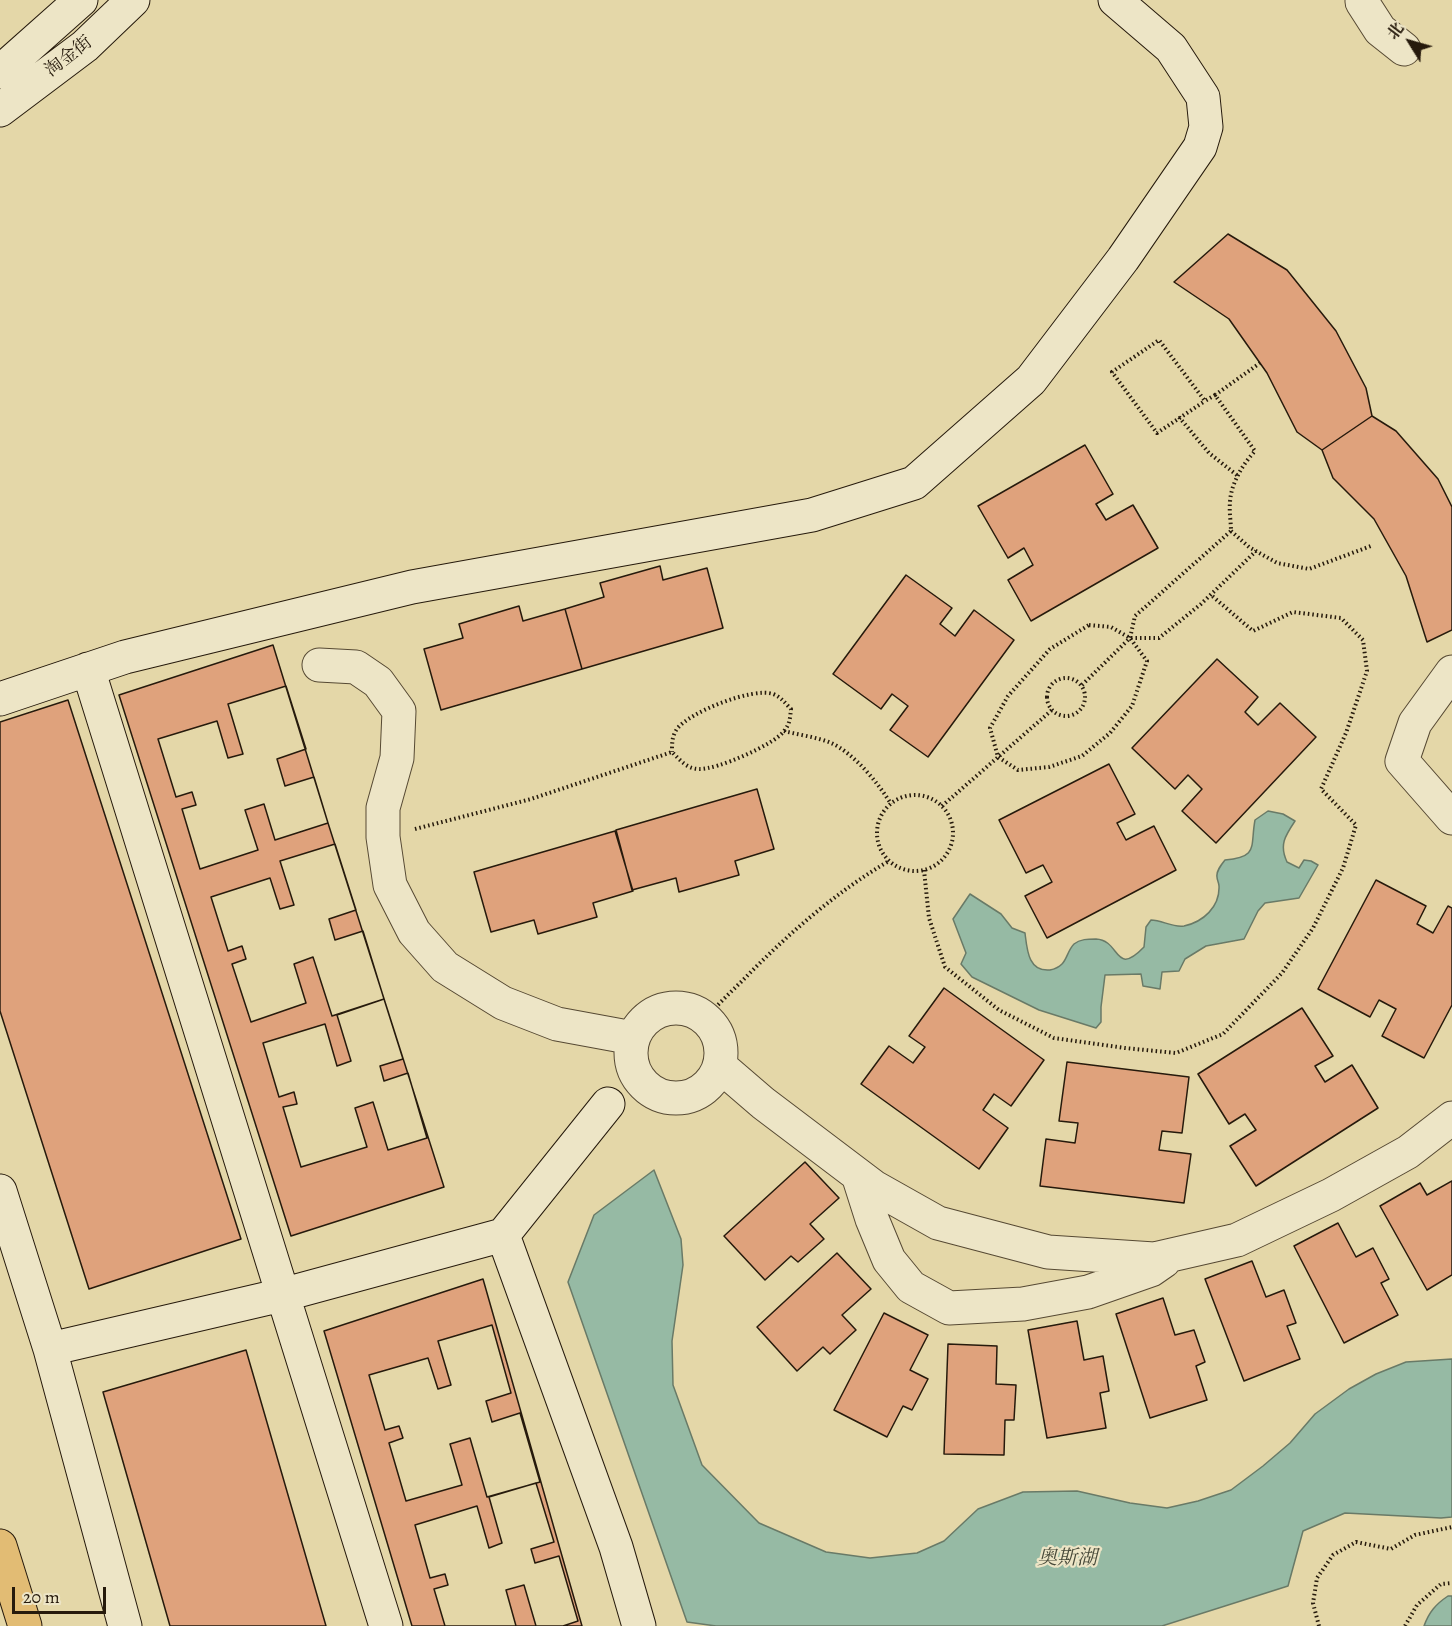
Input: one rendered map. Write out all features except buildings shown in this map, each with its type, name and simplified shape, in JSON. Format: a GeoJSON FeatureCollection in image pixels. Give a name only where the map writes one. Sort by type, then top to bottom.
{"type":"FeatureCollection","features":[{"type":"Feature","properties":{"kind":"highway"},"geometry":{"type":"LineString","coordinates":[[0,1546],[25,1626]]}},
{"type":"Feature","properties":{"kind":"street","name":"淘金街"},"geometry":{"type":"LineString","coordinates":[[0,72],[81,0]]}},
{"type":"Feature","properties":{"kind":"street","name":"淘金街"},"geometry":{"type":"LineString","coordinates":[[0,110],[85,46],[133,0]]}},
{"type":"Feature","properties":{"kind":"street"},"geometry":{"type":"LineString","coordinates":[[0,699],[125,657],[412,587],[812,515],[914,483],[1031,380],[1123,258],[1200,147],[1206,127],[1203,97],[1171,48],[1115,0]]}},
{"type":"Feature","properties":{"kind":"street"},"geometry":{"type":"LineString","coordinates":[[1362,0],[1380,30],[1404,49]]}},
{"type":"Feature","properties":{"kind":"street"},"geometry":{"type":"LineString","coordinates":[[319,665],[356,667],[378,682],[399,711],[397,758],[383,808],[383,837],[390,885],[414,932],[446,967],[502,1003],[557,1024],[633,1038]]}},
{"type":"Feature","properties":{"kind":"street"},"geometry":{"type":"LineString","coordinates":[[88,669],[386,1626]]}},
{"type":"Feature","properties":{"kind":"street"},"geometry":{"type":"LineString","coordinates":[[1452,672],[1415,723],[1402,760],[1452,818]]}},
{"type":"Feature","properties":{"kind":"street"},"geometry":{"type":"LineString","coordinates":[[671,1007],[684,1007],[706,1018],[715,1028],[721,1040],[720,1066],[713,1080],[702,1091],[688,1097],[673,1098],[658,1095],[645,1087],[636,1074],[631,1056],[633,1038],[639,1026],[658,1010],[671,1007]]}},
{"type":"Feature","properties":{"kind":"street"},"geometry":{"type":"LineString","coordinates":[[720,1066],[763,1103],[874,1187],[938,1223],[1048,1252],[1154,1259],[1237,1240],[1331,1195],[1408,1152],[1452,1118]]}},
{"type":"Feature","properties":{"kind":"street"},"geometry":{"type":"LineString","coordinates":[[50,1349],[282,1295],[503,1235],[608,1104],[636,1074]]}},
{"type":"Feature","properties":{"kind":"street"},"geometry":{"type":"LineString","coordinates":[[858,1175],[872,1219],[889,1260],[911,1287],[949,1308],[1023,1304],[1089,1292],[1151,1270],[1171,1255]]}},
{"type":"Feature","properties":{"kind":"street"},"geometry":{"type":"LineString","coordinates":[[0,1191],[50,1349],[124,1626]]}},
{"type":"Feature","properties":{"kind":"street"},"geometry":{"type":"LineString","coordinates":[[503,1235],[616,1547],[639,1626]]}},
{"type":"Feature","properties":{"kind":"path"},"geometry":{"type":"LineString","coordinates":[[1206,401],[1160,339],[1112,372],[1157,433],[1179,417],[1206,401],[1215,395],[1260,363]]}},
{"type":"Feature","properties":{"kind":"path"},"geometry":{"type":"LineString","coordinates":[[1215,395],[1255,451],[1248,458],[1238,476],[1230,501],[1231,531],[1248,547],[1277,563],[1309,569],[1371,546]]}},
{"type":"Feature","properties":{"kind":"path"},"geometry":{"type":"LineString","coordinates":[[1179,417],[1209,453],[1238,476]]}},
{"type":"Feature","properties":{"kind":"path"},"geometry":{"type":"LineString","coordinates":[[1082,685],[1130,638],[1136,616],[1231,531]]}},
{"type":"Feature","properties":{"kind":"path"},"geometry":{"type":"LineString","coordinates":[[1130,638],[1159,638],[1211,595],[1257,551]]}},
{"type":"Feature","properties":{"kind":"path"},"geometry":{"type":"LineString","coordinates":[[924,870],[929,918],[945,967],[999,1010],[1054,1038],[1125,1048],[1176,1053],[1222,1034],[1282,973],[1313,928],[1343,868],[1356,825],[1321,789],[1346,733],[1367,671],[1363,640],[1341,618],[1293,612],[1253,631],[1211,595]]}},
{"type":"Feature","properties":{"kind":"path"},"geometry":{"type":"LineString","coordinates":[[1089,625],[1111,627],[1130,638],[1147,661],[1131,706],[1110,733],[1082,756],[1048,767],[1018,770],[998,757],[990,728],[1008,696],[1050,650],[1089,625]]}},
{"type":"Feature","properties":{"kind":"path"},"geometry":{"type":"LineString","coordinates":[[1072,678],[1082,685],[1086,697],[1084,704],[1076,713],[1064,716],[1052,710],[1047,699],[1047,692],[1054,682],[1059,679],[1072,678]]}},
{"type":"Feature","properties":{"kind":"path"},"geometry":{"type":"LineString","coordinates":[[756,693],[771,693],[781,698],[791,709],[789,723],[776,740],[764,748],[715,766],[699,769],[684,765],[672,752],[673,738],[678,728],[688,719],[717,704],[756,693]]}},
{"type":"Feature","properties":{"kind":"path"},"geometry":{"type":"LineString","coordinates":[[942,806],[1052,710]]}},
{"type":"Feature","properties":{"kind":"path"},"geometry":{"type":"LineString","coordinates":[[784,731],[832,743],[855,760],[882,789],[891,804]]}},
{"type":"Feature","properties":{"kind":"path"},"geometry":{"type":"LineString","coordinates":[[383,837],[531,799],[672,752]]}},
{"type":"Feature","properties":{"kind":"path"},"geometry":{"type":"LineString","coordinates":[[909,795],[921,795],[942,806],[953,826],[950,849],[944,859],[924,870],[912,871],[899,868],[889,861],[878,840],[881,817],[897,799],[909,795]]}},
{"type":"Feature","properties":{"kind":"path"},"geometry":{"type":"LineString","coordinates":[[706,1018],[771,952],[804,923],[863,876],[889,861]]}},
{"type":"Feature","properties":{"kind":"path"},"geometry":{"type":"LineString","coordinates":[[1319,1626],[1313,1603],[1317,1578],[1333,1555],[1356,1542],[1391,1549],[1415,1535],[1452,1527]]}},
{"type":"Feature","properties":{"kind":"path"},"geometry":{"type":"LineString","coordinates":[[1405,1626],[1418,1605],[1441,1584],[1452,1583]]}},
{"type":"Feature","properties":{"kind":"water"},"geometry":{"type":"Polygon","coordinates":[[[1268,811],[1283,814],[1295,821],[1288,831],[1283,846],[1287,862],[1299,868],[1304,860],[1318,865],[1299,898],[1265,903],[1258,911],[1244,939],[1206,946],[1185,959],[1179,971],[1162,972],[1160,989],[1143,986],[1141,974],[1105,975],[1101,1022],[1096,1028],[1039,1010],[972,977],[961,964],[966,953],[953,919],[970,894],[1001,914],[1012,928],[1025,933],[1030,958],[1037,967],[1043,970],[1055,969],[1064,962],[1074,944],[1084,940],[1104,941],[1122,958],[1127,959],[1134,956],[1144,947],[1146,927],[1151,920],[1184,926],[1198,921],[1209,912],[1219,894],[1217,875],[1219,868],[1225,860],[1236,859],[1248,853],[1251,849],[1255,820],[1268,811]]]}},
{"type":"Feature","properties":{"kind":"water","name":"奥斯湖"},"geometry":{"type":"Polygon","coordinates":[[[654,1170],[681,1239],[683,1265],[672,1341],[673,1385],[702,1465],[759,1523],[826,1552],[870,1558],[917,1553],[944,1541],[978,1509],[1023,1492],[1077,1491],[1130,1503],[1167,1508],[1198,1501],[1231,1490],[1290,1443],[1315,1414],[1349,1389],[1376,1374],[1406,1362],[1452,1359],[1452,1517],[1345,1513],[1303,1531],[1288,1586],[1162,1626],[716,1626],[687,1622],[568,1282],[594,1215],[654,1170]]]}},
{"type":"Feature","properties":{"kind":"water"},"geometry":{"type":"Polygon","coordinates":[[[1448,1596],[1452,1596],[1452,1626],[1424,1626],[1433,1609],[1448,1596]]]}}]}
